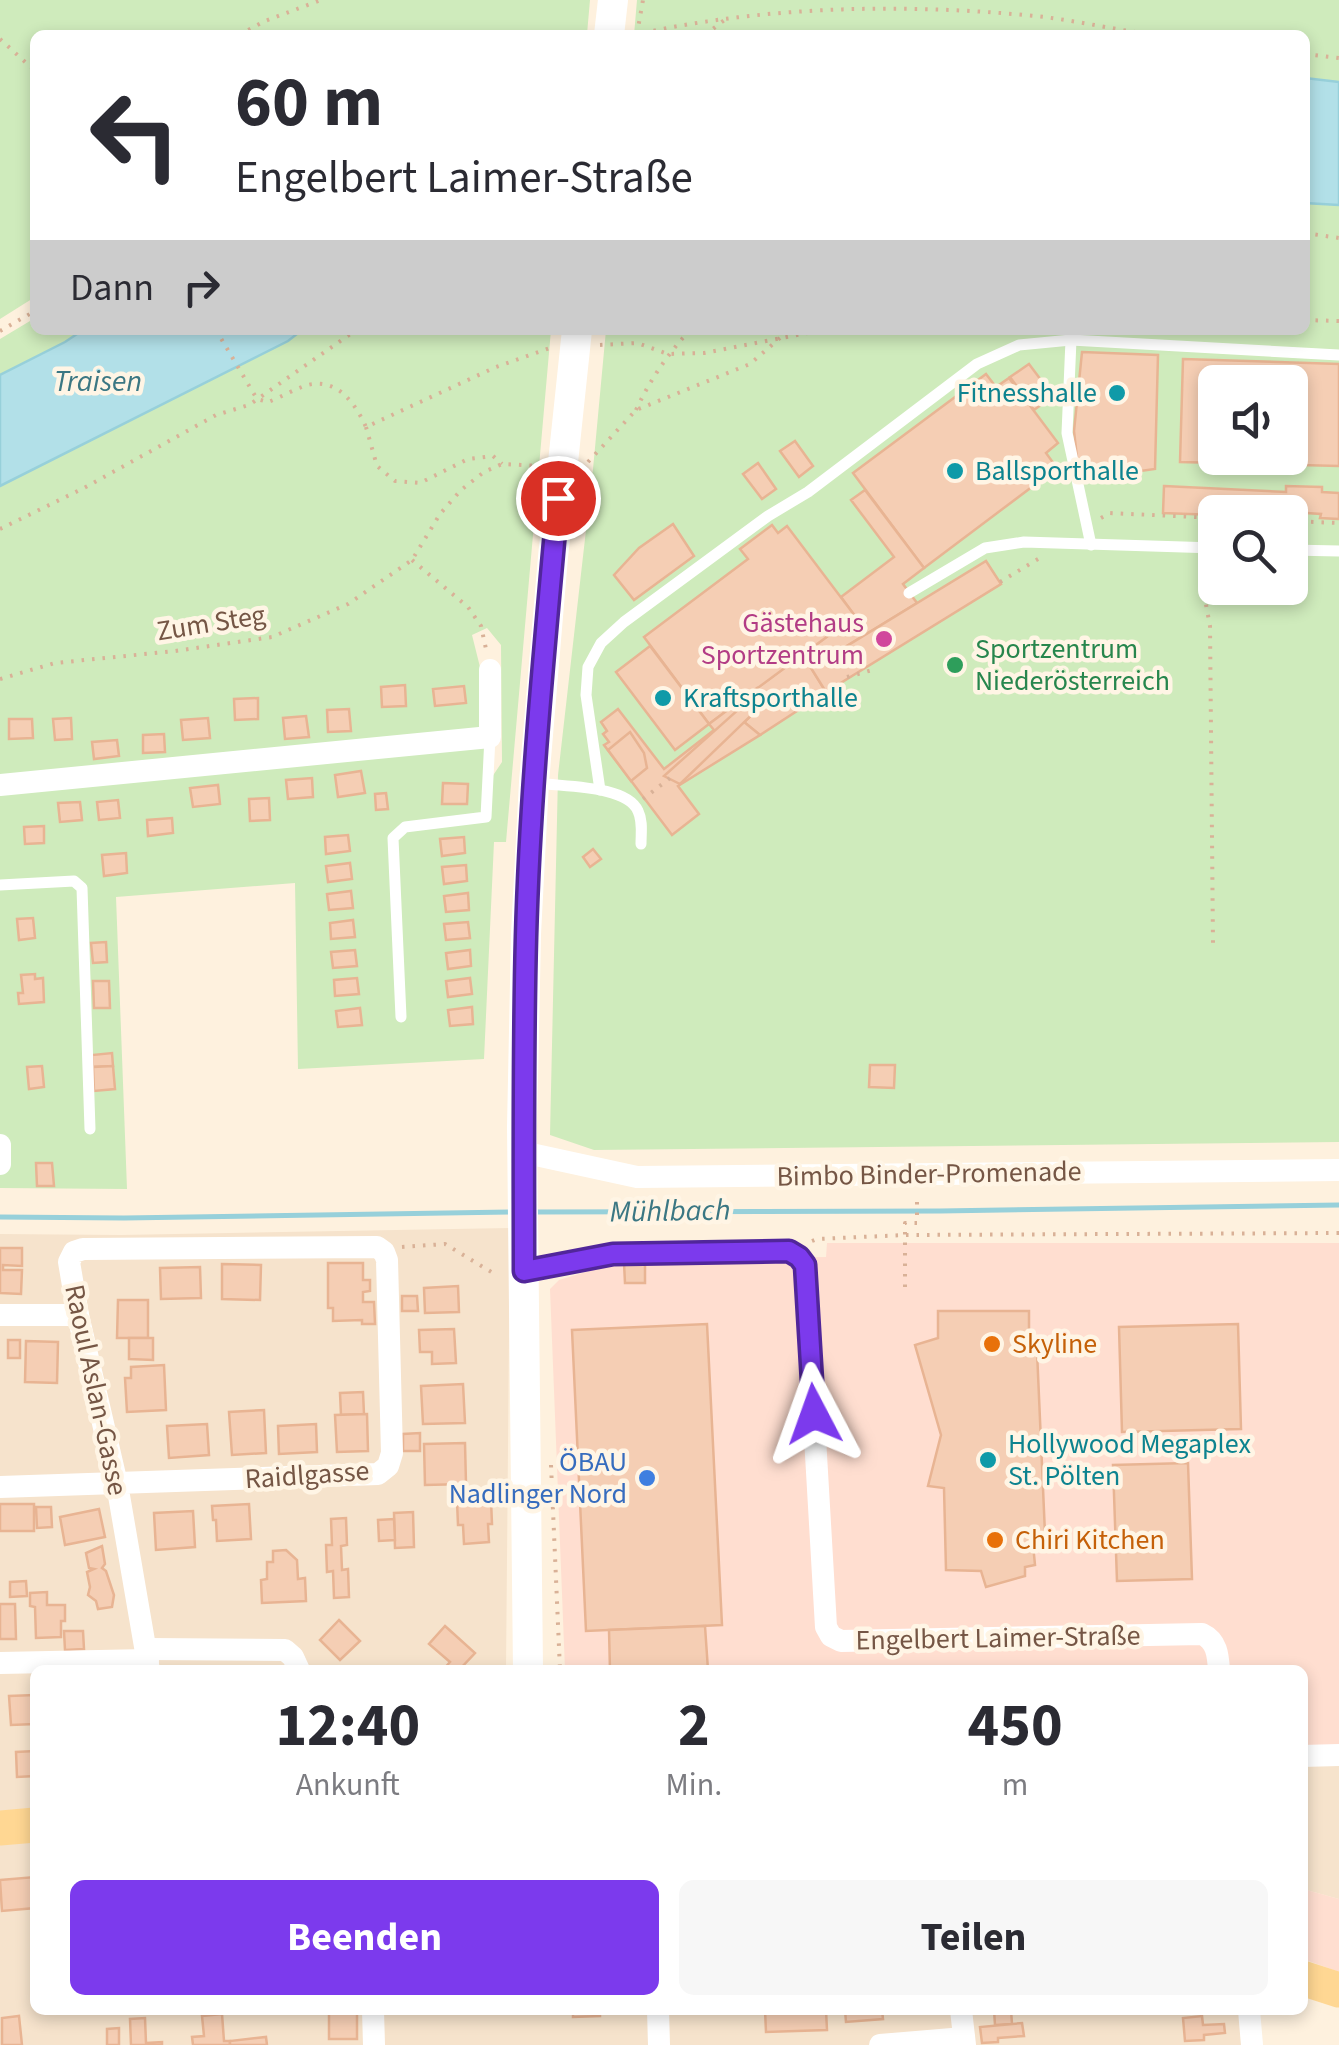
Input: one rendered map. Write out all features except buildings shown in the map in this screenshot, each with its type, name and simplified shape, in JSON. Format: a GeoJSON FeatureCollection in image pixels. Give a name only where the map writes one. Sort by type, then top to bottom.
{"type":"FeatureCollection","features":[{"type":"Feature","properties":{"kind":"main road"},"geometry":{"type":"LineString","coordinates":[[0,1828],[30,1826]]}},
{"type":"Feature","properties":{"kind":"main road"},"geometry":{"type":"LineString","coordinates":[[1308,1980],[1339,1990]]}},
{"type":"Feature","properties":{"kind":"street"},"geometry":{"type":"LineString","coordinates":[[610,30],[613,0]]}},
{"type":"Feature","properties":{"kind":"street"},"geometry":{"type":"LineString","coordinates":[[528,1665],[522,1188],[526,934],[552,556],[576,335]]}},
{"type":"Feature","properties":{"kind":"street"},"geometry":{"type":"LineString","coordinates":[[0,785],[490,737],[490,670]]}},
{"type":"Feature","properties":{"kind":"street"},"geometry":{"type":"LineString","coordinates":[[0,1145],[0,1164]]}},
{"type":"Feature","properties":{"kind":"street","name":"Bimbo Binder-Promenade"},"geometry":{"type":"LineString","coordinates":[[522,1152],[637,1177],[1339,1170]]}},
{"type":"Feature","properties":{"kind":"street","name":"Raoul Aslan-Gasse"},"geometry":{"type":"LineString","coordinates":[[148,1660],[117,1484],[78,1315],[69,1262],[74,1252],[83,1249],[382,1253]]}},
{"type":"Feature","properties":{"kind":"street"},"geometry":{"type":"LineString","coordinates":[[525,1275],[613,1254],[789,1251]]}},
{"type":"Feature","properties":{"kind":"street","name":"Engelbert Laimer-Straße"},"geometry":{"type":"LineString","coordinates":[[789,1251],[805,1265],[826,1627],[831,1636],[841,1641],[1202,1634],[1210,1638],[1219,1661]]}},
{"type":"Feature","properties":{"kind":"street","name":"Raidlgasse"},"geometry":{"type":"LineString","coordinates":[[0,1487],[378,1474],[388,1466],[392,1453],[382,1253]]}},
{"type":"Feature","properties":{"kind":"street"},"geometry":{"type":"LineString","coordinates":[[0,1315],[78,1315]]}},
{"type":"Feature","properties":{"kind":"street"},"geometry":{"type":"LineString","coordinates":[[525,1546],[538,1665]]}},
{"type":"Feature","properties":{"kind":"street"},"geometry":{"type":"LineString","coordinates":[[0,1663],[148,1660],[285,1650],[297,1665]]}},
{"type":"Feature","properties":{"kind":"street"},"geometry":{"type":"LineString","coordinates":[[1308,1756],[1339,1756]]}},
{"type":"Feature","properties":{"kind":"street"},"geometry":{"type":"LineString","coordinates":[[373,2015],[374,2045]]}},
{"type":"Feature","properties":{"kind":"street"},"geometry":{"type":"LineString","coordinates":[[658,2015],[660,2045]]}},
{"type":"Feature","properties":{"kind":"street"},"geometry":{"type":"LineString","coordinates":[[880,2045],[964,2042],[961,2015]]}},
{"type":"Feature","properties":{"kind":"street"},"geometry":{"type":"LineString","coordinates":[[1249,2015],[1252,2045]]}},
{"type":"Feature","properties":{"kind":"lane"},"geometry":{"type":"LineString","coordinates":[[1071,340],[1067,433],[1091,545]]}},
{"type":"Feature","properties":{"kind":"lane"},"geometry":{"type":"LineString","coordinates":[[600,790],[586,694],[588,667],[601,643],[624,622],[768,516],[808,492],[977,364],[1020,345],[1071,340],[1339,354]]}},
{"type":"Feature","properties":{"kind":"lane"},"geometry":{"type":"LineString","coordinates":[[909,593],[986,548],[1024,542],[1198,548]]}},
{"type":"Feature","properties":{"kind":"lane"},"geometry":{"type":"LineString","coordinates":[[1308,550],[1339,551]]}},
{"type":"Feature","properties":{"kind":"lane"},"geometry":{"type":"LineString","coordinates":[[401,1017],[392,838],[405,827],[486,817],[490,737]]}},
{"type":"Feature","properties":{"kind":"lane"},"geometry":{"type":"LineString","coordinates":[[534,782],[621,795],[636,805],[641,816],[641,844]]}},
{"type":"Feature","properties":{"kind":"lane"},"geometry":{"type":"LineString","coordinates":[[0,885],[74,881],[82,888],[90,1129]]}},
{"type":"Feature","properties":{"kind":"path"},"geometry":{"type":"LineString","coordinates":[[248,30],[321,0]]}},
{"type":"Feature","properties":{"kind":"path"},"geometry":{"type":"LineString","coordinates":[[636,30],[642,0]]}},
{"type":"Feature","properties":{"kind":"path"},"geometry":{"type":"LineString","coordinates":[[939,10],[940,0]]}},
{"type":"Feature","properties":{"kind":"path"},"geometry":{"type":"LineString","coordinates":[[652,30],[727,18],[836,10],[939,10],[1038,16],[1125,30]]}},
{"type":"Feature","properties":{"kind":"path"},"geometry":{"type":"LineString","coordinates":[[714,30],[727,18]]}},
{"type":"Feature","properties":{"kind":"path"},"geometry":{"type":"LineString","coordinates":[[0,39],[30,66]]}},
{"type":"Feature","properties":{"kind":"path"},"geometry":{"type":"LineString","coordinates":[[1310,55],[1339,58]]}},
{"type":"Feature","properties":{"kind":"path"},"geometry":{"type":"LineString","coordinates":[[1310,233],[1339,238]]}},
{"type":"Feature","properties":{"kind":"path"},"geometry":{"type":"LineString","coordinates":[[0,331],[30,314]]}},
{"type":"Feature","properties":{"kind":"path"},"geometry":{"type":"LineString","coordinates":[[1310,320],[1339,322]]}},
{"type":"Feature","properties":{"kind":"path"},"geometry":{"type":"LineString","coordinates":[[219,335],[257,399],[268,402],[314,383],[340,390],[354,404],[366,427],[377,466],[396,481],[420,483],[468,459],[493,456],[502,464]]}},
{"type":"Feature","properties":{"kind":"path"},"geometry":{"type":"LineString","coordinates":[[0,529],[216,415],[249,404],[349,335]]}},
{"type":"Feature","properties":{"kind":"path"},"geometry":{"type":"LineString","coordinates":[[636,410],[648,382],[685,335]]}},
{"type":"Feature","properties":{"kind":"path"},"geometry":{"type":"LineString","coordinates":[[608,345],[638,343],[668,354],[704,353],[797,335]]}},
{"type":"Feature","properties":{"kind":"path"},"geometry":{"type":"LineString","coordinates":[[366,427],[496,367],[548,348]]}},
{"type":"Feature","properties":{"kind":"path"},"geometry":{"type":"LineString","coordinates":[[1308,522],[1339,524]]}},
{"type":"Feature","properties":{"kind":"path","name":"Zum Steg"},"geometry":{"type":"LineString","coordinates":[[0,680],[55,663],[272,636],[348,604],[412,560],[468,607],[482,626],[490,670]]}},
{"type":"Feature","properties":{"kind":"path"},"geometry":{"type":"LineString","coordinates":[[1206,605],[1210,626],[1213,944]]}},
{"type":"Feature","properties":{"kind":"path"},"geometry":{"type":"LineString","coordinates":[[847,677],[876,670]]}},
{"type":"Feature","properties":{"kind":"path"},"geometry":{"type":"LineString","coordinates":[[636,805],[670,778]]}},
{"type":"Feature","properties":{"kind":"path"},"geometry":{"type":"LineString","coordinates":[[906,1287],[905,1223],[917,1224],[917,1196]]}},
{"type":"Feature","properties":{"kind":"path"},"geometry":{"type":"LineString","coordinates":[[789,1251],[817,1239],[905,1236],[1339,1233]]}},
{"type":"Feature","properties":{"kind":"path"},"geometry":{"type":"LineString","coordinates":[[382,1253],[404,1246],[445,1244],[506,1281],[525,1275]]}},
{"type":"Feature","properties":{"kind":"shaded area"},"geometry":{"type":"Polygon","coordinates":[[[510,1228],[506,1665],[30,1665],[30,2015],[1242,2015],[1245,2045],[0,2045],[0,1234],[510,1228]]]}},
{"type":"Feature","properties":{"kind":"shaded area"},"geometry":{"type":"Polygon","coordinates":[[[827,1243],[1339,1243],[1339,1749],[1308,1750],[1308,1665],[565,1665],[550,1289],[559,1280],[626,1260],[826,1257],[827,1243]]]}},
{"type":"Feature","properties":{"kind":"shaded area"},"geometry":{"type":"Polygon","coordinates":[[[1339,1765],[1339,1899],[1308,1890],[1308,1766],[1339,1765]]]}},
{"type":"Feature","properties":{"kind":"shaded area"},"geometry":{"type":"Polygon","coordinates":[[[1308,1890],[1339,1899],[1339,1972],[1308,1961],[1308,1890]]]}},
{"type":"Feature","properties":{"kind":"green space"},"geometry":{"type":"Polygon","coordinates":[[[0,0],[590,0],[587,30],[30,30],[30,300],[0,319],[0,0]]]}},
{"type":"Feature","properties":{"kind":"green space","name":"Sportzentrum Niederösterreich"},"geometry":{"type":"Polygon","coordinates":[[[637,0],[1339,0],[1339,1142],[594,1150],[550,1135],[558,775],[606,335],[1310,335],[1310,30],[634,30],[637,0]]]}},
{"type":"Feature","properties":{"kind":"green space"},"geometry":{"type":"Polygon","coordinates":[[[30,321],[30,335],[76,335],[0,375],[0,339],[30,321]]]}},
{"type":"Feature","properties":{"kind":"green space"},"geometry":{"type":"Polygon","coordinates":[[[296,335],[551,335],[506,842],[494,842],[484,1059],[298,1069],[295,883],[116,897],[127,1189],[0,1188],[0,486],[296,335]],[[487,628],[472,635],[480,667],[492,777],[502,762],[501,645],[487,628]]]}},
{"type":"Feature","properties":{"kind":"water"},"geometry":{"type":"Polygon","coordinates":[[[1310,79],[1339,82],[1339,205],[1310,203],[1310,79]]]}},
{"type":"Feature","properties":{"kind":"water","name":"Traisen"},"geometry":{"type":"Polygon","coordinates":[[[76,335],[296,335],[0,486],[0,375],[76,335]]]}},
{"type":"Feature","properties":{"kind":"waterway","name":"Mühlbach"},"geometry":{"type":"LineString","coordinates":[[533,1212],[1339,1205]]}},
{"type":"Feature","properties":{"kind":"waterway","name":"Mühlbach"},"geometry":{"type":"LineString","coordinates":[[0,1217],[512,1212]]}},
{"type":"Feature","properties":{"kind":"place","name":"Fitnesshalle"},"geometry":{"type":"Point","coordinates":[1117,393]}},
{"type":"Feature","properties":{"kind":"place","name":"Ballsporthalle"},"geometry":{"type":"Point","coordinates":[955,471]}},
{"type":"Feature","properties":{"kind":"place","name":"Gästehaus Sportzentrum"},"geometry":{"type":"Point","coordinates":[884,639]}},
{"type":"Feature","properties":{"kind":"place","name":"Sportzentrum Niederösterreich"},"geometry":{"type":"Point","coordinates":[955,665]}},
{"type":"Feature","properties":{"kind":"place","name":"Kraftsporthalle"},"geometry":{"type":"Point","coordinates":[663,698]}},
{"type":"Feature","properties":{"kind":"place","name":"Skyline"},"geometry":{"type":"Point","coordinates":[992,1344]}},
{"type":"Feature","properties":{"kind":"place","name":"Hollywood Megaplex St. Pölten"},"geometry":{"type":"Point","coordinates":[988,1460]}},
{"type":"Feature","properties":{"kind":"place","name":"ÖBAU Nadlinger Nord"},"geometry":{"type":"Point","coordinates":[647,1478]}},
{"type":"Feature","properties":{"kind":"place","name":"Chiri Kitchen"},"geometry":{"type":"Point","coordinates":[995,1540]}},
{"type":"Feature","properties":{"kind":"route"},"geometry":{"type":"LineString","coordinates":[[558,498],[534,782],[526,934],[524,1271],[613,1254],[789,1251],[805,1265],[814,1414]]}}]}
